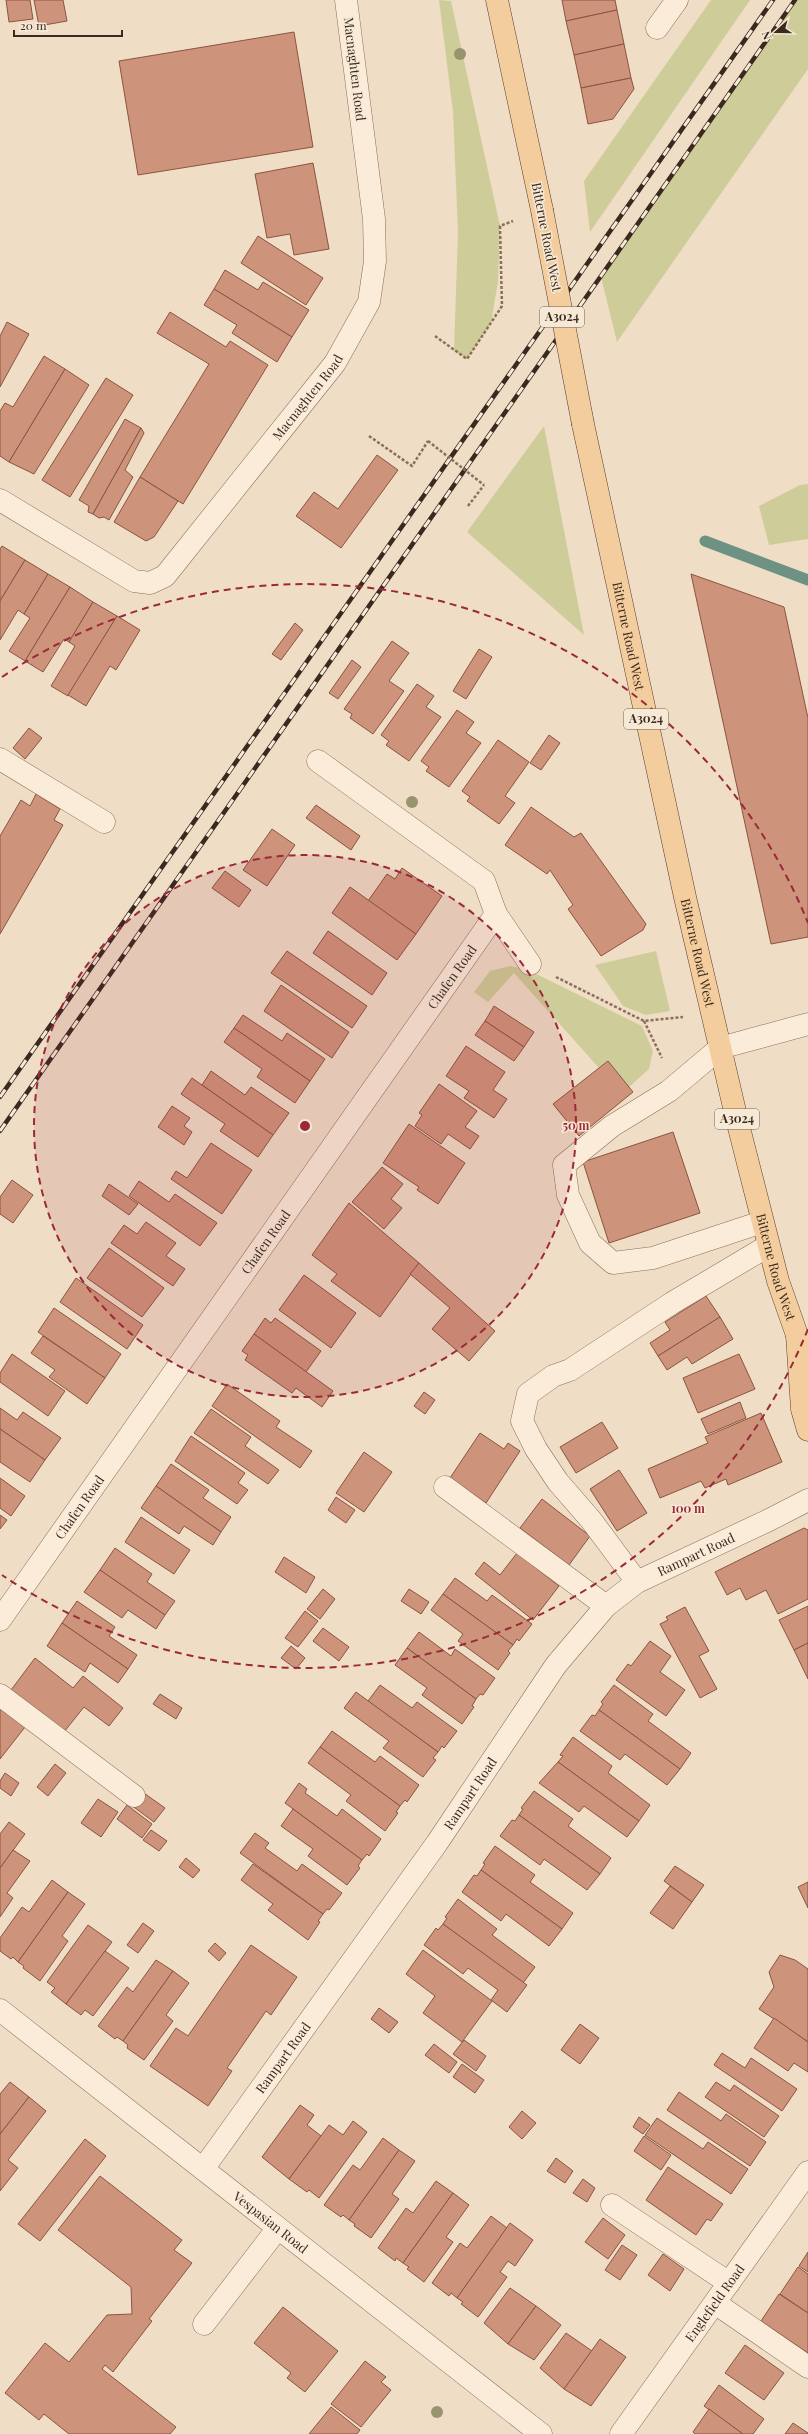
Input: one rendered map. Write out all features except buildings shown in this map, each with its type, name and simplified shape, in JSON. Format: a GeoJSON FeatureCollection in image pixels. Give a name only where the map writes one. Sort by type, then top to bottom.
{"type":"FeatureCollection","features":[{"type":"Feature","properties":{"kind":"main road","name":"Bitterne Road West"},"geometry":{"type":"LineString","coordinates":[[496,1],[542,210],[583,424],[645,718],[712,1014],[768,1246],[802,1343],[802,1409],[808,1430]]}},
{"type":"Feature","properties":{"kind":"street","name":"Macnaghten Road"},"geometry":{"type":"LineString","coordinates":[[0,500],[134,581],[150,583],[165,576],[335,363],[369,302],[375,260],[374,219],[346,0]]}},
{"type":"Feature","properties":{"kind":"street"},"geometry":{"type":"LineString","coordinates":[[656,28],[677,0]]}},
{"type":"Feature","properties":{"kind":"street"},"geometry":{"type":"LineString","coordinates":[[0,759],[104,822]]}},
{"type":"Feature","properties":{"kind":"street"},"geometry":{"type":"LineString","coordinates":[[318,761],[484,881],[496,914],[530,964]]}},
{"type":"Feature","properties":{"kind":"street","name":"Chafen Road"},"geometry":{"type":"LineString","coordinates":[[0,1620],[496,914]]}},
{"type":"Feature","properties":{"kind":"street"},"geometry":{"type":"LineString","coordinates":[[762,1222],[653,1258],[613,1263],[590,1243],[568,1195],[564,1165],[612,1126],[675,1085],[720,1048],[808,1024]]}},
{"type":"Feature","properties":{"kind":"street"},"geometry":{"type":"LineString","coordinates":[[637,1582],[591,1520],[558,1482],[536,1449],[522,1421],[528,1394],[553,1376],[570,1370],[672,1303],[768,1246]]}},
{"type":"Feature","properties":{"kind":"street"},"geometry":{"type":"LineString","coordinates":[[445,1487],[606,1606]]}},
{"type":"Feature","properties":{"kind":"street","name":"Rampart Road"},"geometry":{"type":"LineString","coordinates":[[203,2169],[437,1843],[556,1665],[606,1606],[637,1582],[808,1500]]}},
{"type":"Feature","properties":{"kind":"street"},"geometry":{"type":"LineString","coordinates":[[0,1695],[134,1796]]}},
{"type":"Feature","properties":{"kind":"street","name":"Vespasian Road"},"geometry":{"type":"LineString","coordinates":[[0,2010],[541,2434]]}},
{"type":"Feature","properties":{"kind":"street","name":"Englefield Road"},"geometry":{"type":"LineString","coordinates":[[621,2434],[808,2172]]}},
{"type":"Feature","properties":{"kind":"street"},"geometry":{"type":"LineString","coordinates":[[612,2205],[729,2283]]}},
{"type":"Feature","properties":{"kind":"street"},"geometry":{"type":"LineString","coordinates":[[204,2324],[278,2228]]}},
{"type":"Feature","properties":{"kind":"street"},"geometry":{"type":"LineString","coordinates":[[715,2303],[808,2367]]}},
{"type":"Feature","properties":{"kind":"path"},"geometry":{"type":"LineString","coordinates":[[435,336],[467,359],[502,306],[500,226],[542,210]]}},
{"type":"Feature","properties":{"kind":"path"},"geometry":{"type":"LineString","coordinates":[[369,436],[412,466],[428,441],[484,486],[468,506]]}},
{"type":"Feature","properties":{"kind":"path"},"geometry":{"type":"LineString","coordinates":[[530,964],[644,1021],[712,1014]]}},
{"type":"Feature","properties":{"kind":"path"},"geometry":{"type":"LineString","coordinates":[[644,1021],[675,1085]]}},
{"type":"Feature","properties":{"kind":"shaded area"},"geometry":{"type":"Polygon","coordinates":[[[439,0],[451,1],[500,226],[498,281],[491,323],[467,359],[454,351],[458,232],[453,112],[439,0]]]}},
{"type":"Feature","properties":{"kind":"shaded area"},"geometry":{"type":"Polygon","coordinates":[[[711,0],[750,0],[590,232],[584,181],[711,0]]]}},
{"type":"Feature","properties":{"kind":"shaded area"},"geometry":{"type":"Polygon","coordinates":[[[795,0],[808,0],[808,69],[617,342],[601,277],[795,0]]]}},
{"type":"Feature","properties":{"kind":"shaded area"},"geometry":{"type":"Polygon","coordinates":[[[544,426],[584,635],[467,532],[544,426]]]}},
{"type":"Feature","properties":{"kind":"shaded area"},"geometry":{"type":"Polygon","coordinates":[[[808,484],[808,539],[769,545],[759,506],[800,485],[808,484]]]}},
{"type":"Feature","properties":{"kind":"shaded area"},"geometry":{"type":"Polygon","coordinates":[[[656,951],[670,1011],[646,1015],[623,1006],[595,965],[656,951]]]}},
{"type":"Feature","properties":{"kind":"shaded area"},"geometry":{"type":"Polygon","coordinates":[[[510,966],[526,969],[642,1026],[653,1051],[649,1069],[629,1087],[608,1061],[599,1068],[514,973],[488,1002],[474,992],[490,971],[510,966]]]}},
{"type":"Feature","properties":{"kind":"waterway"},"geometry":{"type":"LineString","coordinates":[[705,541],[808,580]]}},
{"type":"Feature","properties":{"kind":"railway"},"geometry":{"type":"LineString","coordinates":[[0,1097],[773,0]]}},
{"type":"Feature","properties":{"kind":"railway"},"geometry":{"type":"LineString","coordinates":[[0,1131],[795,0]]}}]}
